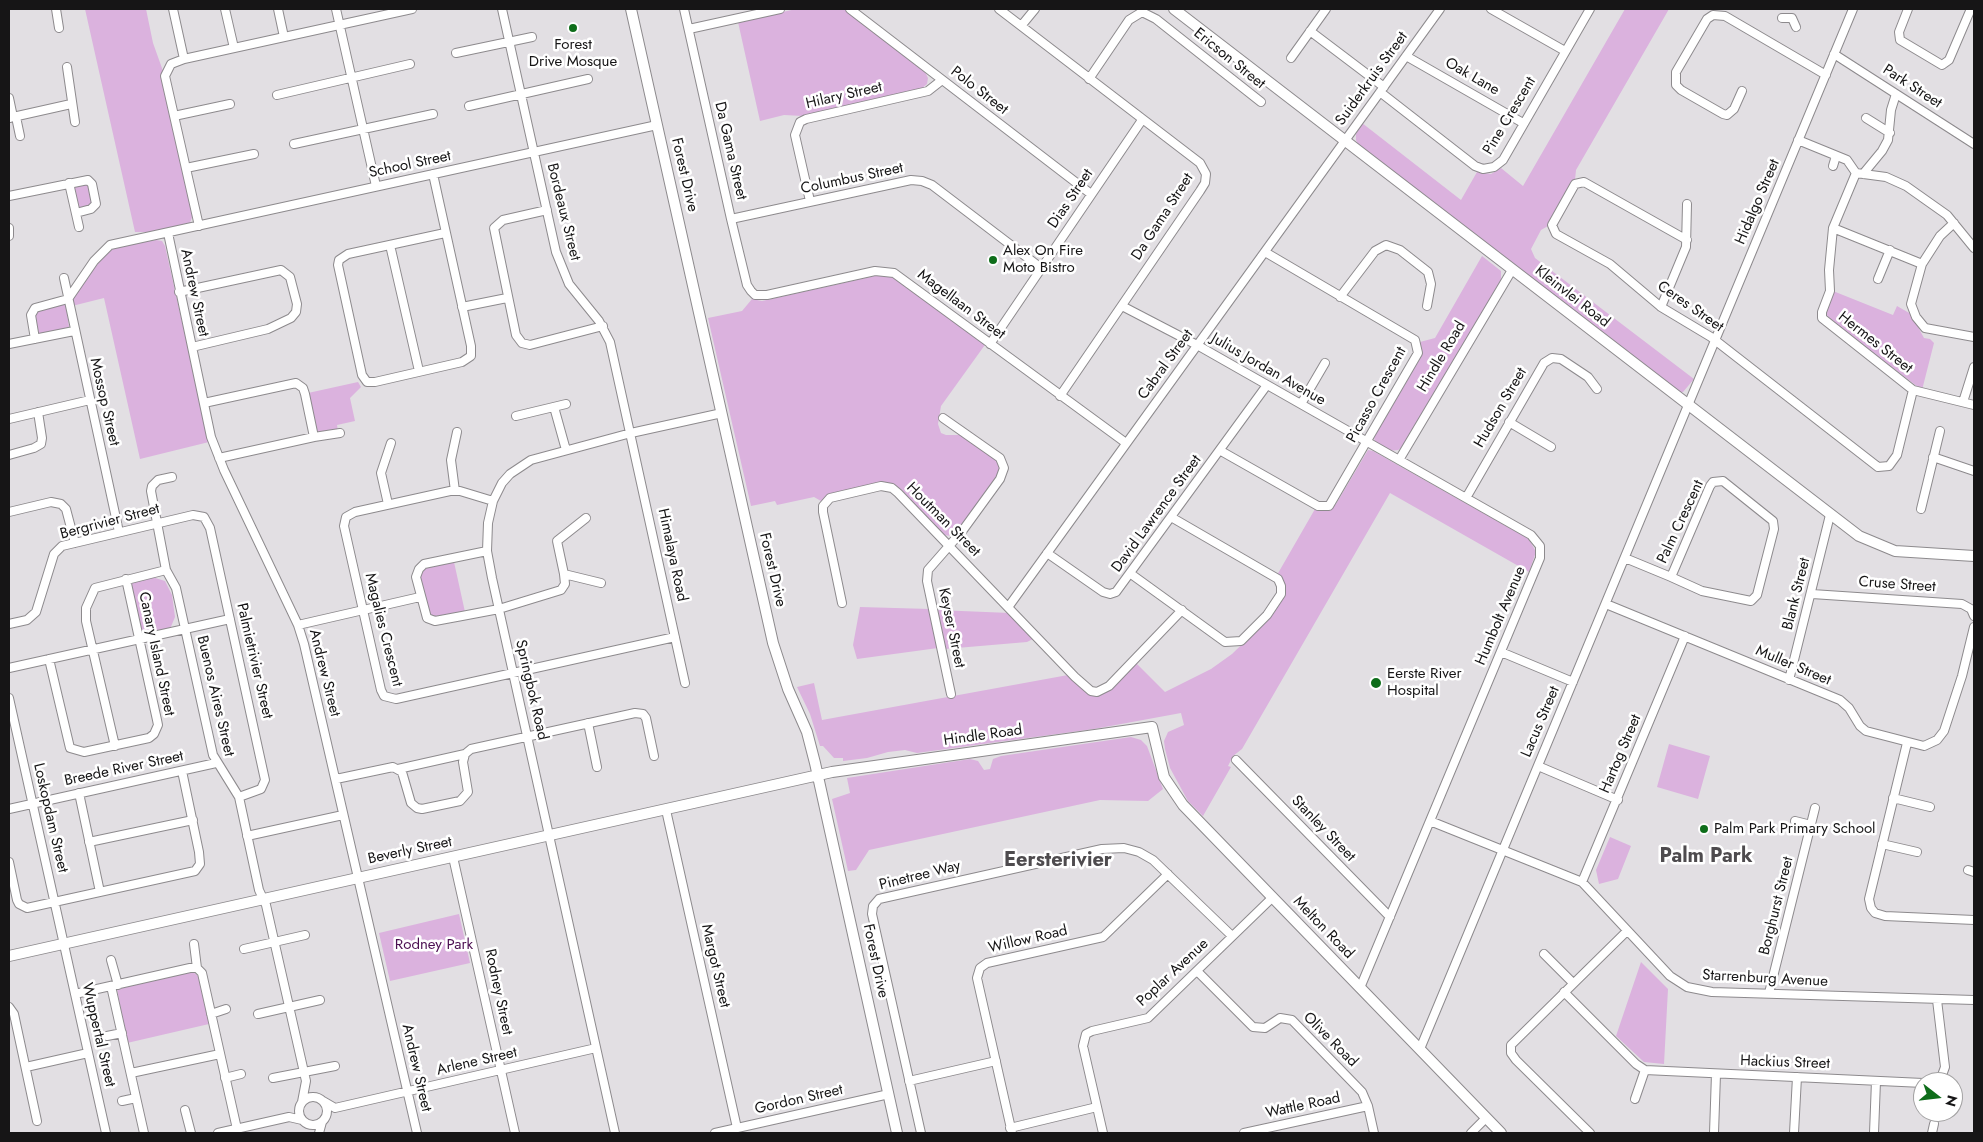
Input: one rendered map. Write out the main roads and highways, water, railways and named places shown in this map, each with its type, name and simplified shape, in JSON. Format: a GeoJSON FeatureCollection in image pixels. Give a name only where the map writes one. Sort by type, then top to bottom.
{"type":"FeatureCollection","features":[{"type":"Feature","properties":{"kind":"place","name":"Forest Drive Mosque"},"geometry":{"type":"Point","coordinates":[573,28]}},
{"type":"Feature","properties":{"kind":"place","name":"Alex On Fire Moto Bistro"},"geometry":{"type":"Point","coordinates":[993,260]}},
{"type":"Feature","properties":{"kind":"place","name":"Eerste River Hospital"},"geometry":{"type":"Point","coordinates":[1376,683]}},
{"type":"Feature","properties":{"kind":"place","name":"Palm Park Primary School"},"geometry":{"type":"Point","coordinates":[1704,829]}},
{"type":"Feature","properties":{"kind":"district","name":"Palm Park"},"geometry":{"type":"Point","coordinates":[1706,857]}},
{"type":"Feature","properties":{"kind":"district","name":"Eersterivier"},"geometry":{"type":"Point","coordinates":[1058,861]}},
{"type":"Feature","properties":{"kind":"park label","name":"Rodney Park"},"geometry":{"type":"Point","coordinates":[434,945]}}]}
